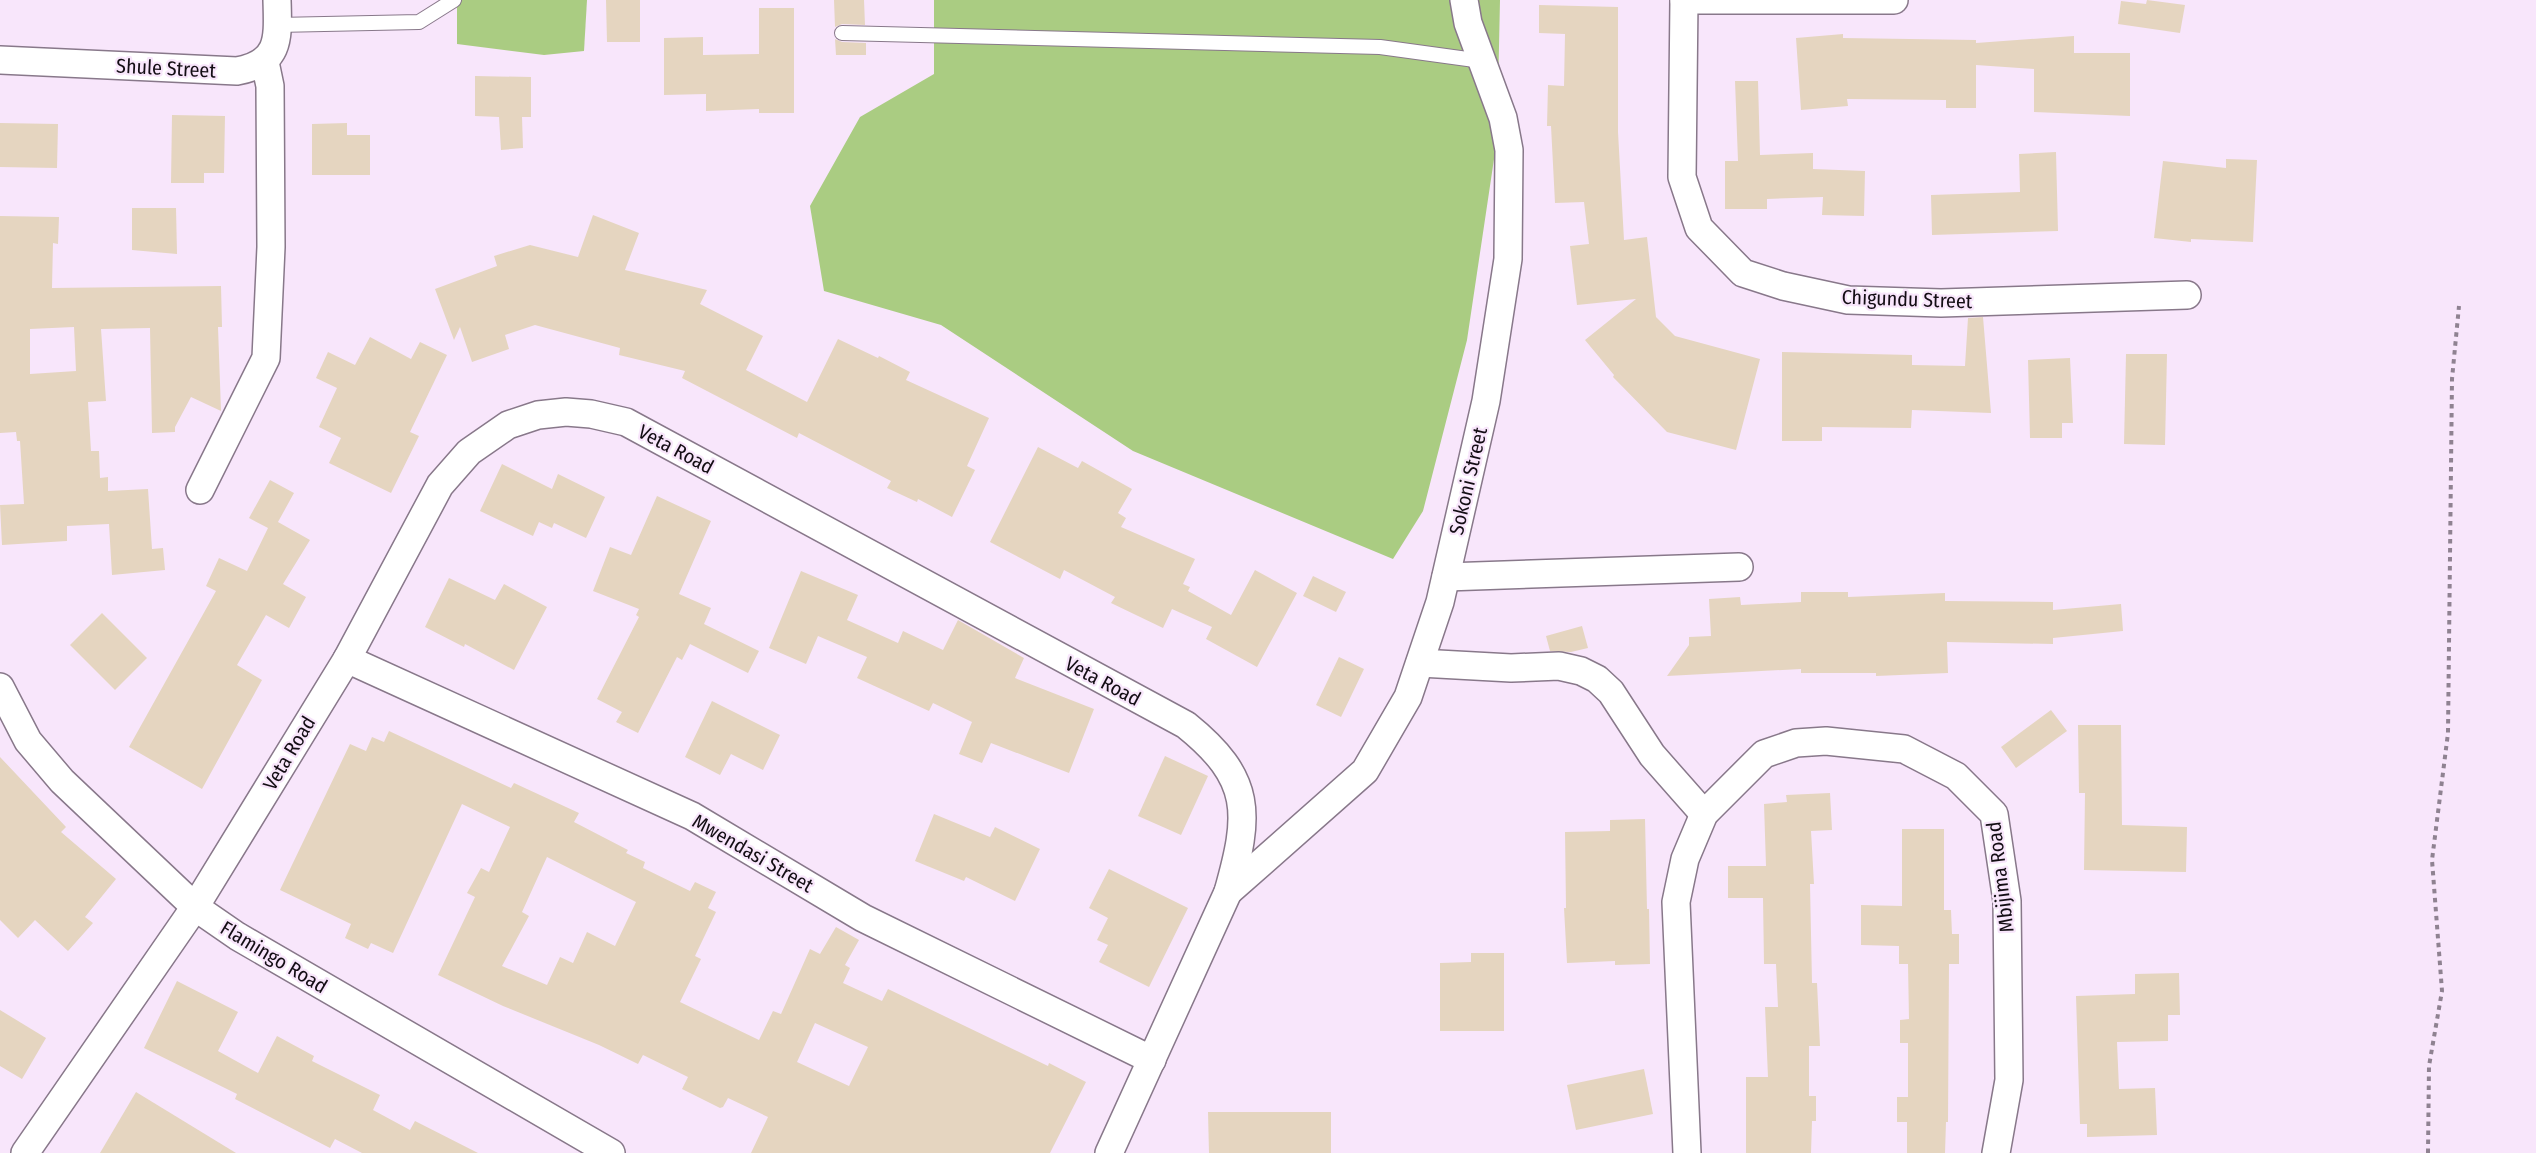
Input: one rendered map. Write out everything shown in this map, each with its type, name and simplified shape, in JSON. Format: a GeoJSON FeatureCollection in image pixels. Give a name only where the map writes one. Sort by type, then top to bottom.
{"type":"FeatureCollection","features":[{"type":"Feature","properties":{"kind":"street","name":"Sokoni Street"},"geometry":{"type":"LineString","coordinates":[[1228,892],[1365,771],[1408,697],[1446,577],[1486,401],[1508,259],[1509,150],[1503,118],[1468,23],[1464,0]]}},
{"type":"Feature","properties":{"kind":"street"},"geometry":{"type":"LineString","coordinates":[[1684,0],[1894,0]]}},
{"type":"Feature","properties":{"kind":"street","name":"Chigundu Street"},"geometry":{"type":"LineString","coordinates":[[1684,0],[1682,177],[1699,228],[1743,273],[1783,286],[1848,300],[1941,303],[2187,295]]}},
{"type":"Feature","properties":{"kind":"street"},"geometry":{"type":"LineString","coordinates":[[200,490],[266,358],[271,236],[270,86],[265,62],[274,50],[277,13]]}},
{"type":"Feature","properties":{"kind":"street","name":"Shule Street"},"geometry":{"type":"LineString","coordinates":[[0,60],[237,71],[254,68],[265,62]]}},
{"type":"Feature","properties":{"kind":"street","name":"Veta Road"},"geometry":{"type":"LineString","coordinates":[[25,1153],[195,907],[346,659],[440,485],[469,452],[508,425],[538,415],[566,412],[591,414],[626,422],[1186,725],[1211,746],[1231,771],[1239,792],[1243,819],[1238,856],[1228,892],[1108,1153]]}},
{"type":"Feature","properties":{"kind":"street"},"geometry":{"type":"LineString","coordinates":[[1446,577],[1739,567]]}},
{"type":"Feature","properties":{"kind":"street","name":"Mwendasi Street"},"geometry":{"type":"LineString","coordinates":[[346,659],[692,816],[862,918],[1152,1060]]}},
{"type":"Feature","properties":{"kind":"street"},"geometry":{"type":"LineString","coordinates":[[1420,663],[1511,668],[1559,666],[1581,671],[1597,679],[1611,692],[1652,755],[1704,814]]}},
{"type":"Feature","properties":{"kind":"street","name":"Flamingo Road"},"geometry":{"type":"LineString","coordinates":[[0,687],[28,741],[62,781],[195,907],[237,936],[611,1153]]}},
{"type":"Feature","properties":{"kind":"street","name":"Mbijima Road"},"geometry":{"type":"LineString","coordinates":[[1687,1153],[1676,902],[1685,859],[1704,814],[1764,754],[1796,743],[1826,741],[1904,749],[1956,776],[1994,814],[2007,901],[2009,1080],[1996,1153]]}},
{"type":"Feature","properties":{"kind":"lane"},"geometry":{"type":"LineString","coordinates":[[277,13],[419,22],[454,0]]}},
{"type":"Feature","properties":{"kind":"lane"},"geometry":{"type":"LineString","coordinates":[[842,33],[1380,48],[1482,61]]}},
{"type":"Feature","properties":{"kind":"path"},"geometry":{"type":"LineString","coordinates":[[2428,1153],[2429,1066],[2442,991],[2432,860],[2448,733],[2452,380],[2459,306]]}},
{"type":"Feature","properties":{"kind":"green space"},"geometry":{"type":"Polygon","coordinates":[[[457,0],[587,0],[584,51],[544,55],[457,44],[457,0]]]}},
{"type":"Feature","properties":{"kind":"green space"},"geometry":{"type":"Polygon","coordinates":[[[934,0],[1500,0],[1497,139],[1467,340],[1423,511],[1393,559],[1133,451],[941,325],[824,291],[810,206],[860,117],[934,74],[934,0]]]}},
{"type":"Feature","properties":{"kind":"building"},"geometry":{"type":"Polygon","coordinates":[[[606,0],[640,0],[640,42],[607,42],[606,0]]]}},
{"type":"Feature","properties":{"kind":"building"},"geometry":{"type":"Polygon","coordinates":[[[834,0],[864,0],[865,25],[842,24],[835,27],[834,0]]]}},
{"type":"Feature","properties":{"kind":"building"},"geometry":{"type":"Polygon","coordinates":[[[2147,0],[2185,5],[2180,33],[2118,24],[2121,1],[2146,4],[2147,0]]]}},
{"type":"Feature","properties":{"kind":"building"},"geometry":{"type":"Polygon","coordinates":[[[1539,5],[1618,7],[1618,132],[1624,240],[1647,237],[1656,317],[1675,336],[1760,359],[1736,450],[1667,432],[1613,377],[1614,375],[1585,340],[1636,299],[1577,305],[1570,246],[1589,244],[1584,202],[1555,203],[1551,126],[1547,126],[1548,85],[1564,86],[1565,34],[1539,33],[1539,5]]]}},
{"type":"Feature","properties":{"kind":"building"},"geometry":{"type":"Polygon","coordinates":[[[759,8],[794,8],[794,113],[759,113],[759,109],[706,111],[706,94],[664,95],[664,38],[703,37],[703,55],[759,54],[759,8]]]}},
{"type":"Feature","properties":{"kind":"building"},"geometry":{"type":"Polygon","coordinates":[[[1843,34],[1843,38],[1976,40],[1976,43],[2074,36],[2074,53],[2130,53],[2130,116],[2034,112],[2034,69],[1976,65],[1976,108],[1946,108],[1946,100],[1847,99],[1848,106],[1801,110],[1796,38],[1843,34]]]}},
{"type":"Feature","properties":{"kind":"building"},"geometry":{"type":"Polygon","coordinates":[[[835,39],[842,42],[866,43],[866,55],[836,55],[835,39]]]}},
{"type":"Feature","properties":{"kind":"building"},"geometry":{"type":"Polygon","coordinates":[[[475,76],[531,77],[531,117],[522,117],[523,148],[501,150],[499,117],[475,116],[475,76]]]}},
{"type":"Feature","properties":{"kind":"building"},"geometry":{"type":"Polygon","coordinates":[[[1735,81],[1758,81],[1760,155],[1813,153],[1813,169],[1865,171],[1864,216],[1822,215],[1823,197],[1767,199],[1767,209],[1725,209],[1725,161],[1738,161],[1735,81]]]}},
{"type":"Feature","properties":{"kind":"building"},"geometry":{"type":"Polygon","coordinates":[[[172,115],[225,116],[224,173],[204,173],[204,183],[171,183],[172,115]]]}},
{"type":"Feature","properties":{"kind":"building"},"geometry":{"type":"Polygon","coordinates":[[[0,123],[58,124],[57,168],[0,167],[0,123]]]}},
{"type":"Feature","properties":{"kind":"building"},"geometry":{"type":"Polygon","coordinates":[[[347,123],[347,135],[370,135],[370,175],[312,175],[312,124],[347,123]]]}},
{"type":"Feature","properties":{"kind":"building"},"geometry":{"type":"Polygon","coordinates":[[[2056,152],[2058,231],[1932,235],[1931,195],[2020,192],[2019,154],[2056,152]]]}},
{"type":"Feature","properties":{"kind":"building"},"geometry":{"type":"Polygon","coordinates":[[[2226,159],[2257,160],[2253,242],[2191,239],[2191,242],[2154,238],[2163,161],[2226,168],[2226,159]]]}},
{"type":"Feature","properties":{"kind":"building"},"geometry":{"type":"Polygon","coordinates":[[[132,208],[176,208],[177,254],[132,250],[132,208]]]}},
{"type":"Feature","properties":{"kind":"building"},"geometry":{"type":"Polygon","coordinates":[[[593,215],[639,233],[625,270],[707,290],[700,304],[763,336],[746,370],[807,402],[838,339],[910,372],[906,380],[989,418],[967,466],[975,470],[952,517],[918,499],[917,502],[887,488],[891,481],[799,433],[797,438],[682,378],[685,371],[619,355],[620,348],[535,325],[505,335],[509,349],[472,362],[460,327],[454,340],[435,289],[497,266],[494,256],[530,245],[578,257],[593,215]]]}},
{"type":"Feature","properties":{"kind":"building"},"geometry":{"type":"Polygon","coordinates":[[[0,216],[59,217],[58,244],[53,243],[52,288],[221,286],[222,327],[218,327],[221,411],[191,397],[175,427],[175,432],[152,433],[150,328],[101,329],[106,401],[88,402],[91,451],[99,451],[100,478],[108,477],[108,491],[148,489],[152,549],[163,548],[165,570],[112,575],[109,524],[67,526],[67,541],[2,545],[0,505],[24,504],[20,441],[17,441],[16,432],[0,433],[0,216]],[[74,327],[30,329],[30,374],[76,371],[74,327]]]}},
{"type":"Feature","properties":{"kind":"building"},"geometry":{"type":"Polygon","coordinates":[[[1983,317],[1991,413],[1912,410],[1911,428],[1822,427],[1822,441],[1782,441],[1782,352],[1912,355],[1912,365],[1965,366],[1968,318],[1983,317]]]}},
{"type":"Feature","properties":{"kind":"building"},"geometry":{"type":"Polygon","coordinates":[[[370,337],[411,359],[420,342],[447,355],[410,432],[419,436],[391,493],[329,463],[341,438],[319,427],[337,388],[316,378],[328,352],[355,365],[370,337]]]}},
{"type":"Feature","properties":{"kind":"building"},"geometry":{"type":"Polygon","coordinates":[[[2126,354],[2167,354],[2165,445],[2124,444],[2126,354]]]}},
{"type":"Feature","properties":{"kind":"building"},"geometry":{"type":"Polygon","coordinates":[[[2070,358],[2073,423],[2062,423],[2062,438],[2030,438],[2028,360],[2070,358]]]}},
{"type":"Feature","properties":{"kind":"building"},"geometry":{"type":"Polygon","coordinates":[[[1038,447],[1078,468],[1082,461],[1132,489],[1118,513],[1126,518],[1121,527],[1195,559],[1183,584],[1190,587],[1188,591],[1231,615],[1255,570],[1297,593],[1257,667],[1206,639],[1212,627],[1172,609],[1163,628],[1111,603],[1115,597],[1064,570],[1060,579],[990,542],[1038,447]]]}},
{"type":"Feature","properties":{"kind":"building"},"geometry":{"type":"Polygon","coordinates":[[[502,464],[552,489],[558,474],[605,497],[586,538],[554,523],[552,528],[539,522],[533,536],[480,511],[502,464]]]}},
{"type":"Feature","properties":{"kind":"building"},"geometry":{"type":"Polygon","coordinates":[[[270,480],[294,493],[278,522],[310,540],[283,584],[306,597],[289,628],[266,615],[237,665],[262,680],[202,789],[129,747],[216,591],[206,586],[219,558],[247,571],[268,528],[249,518],[270,480]]]}},
{"type":"Feature","properties":{"kind":"building"},"geometry":{"type":"Polygon","coordinates":[[[657,496],[711,521],[679,594],[711,608],[704,624],[759,651],[748,673],[690,644],[682,660],[677,657],[638,733],[616,722],[622,712],[597,699],[639,617],[636,615],[639,609],[593,591],[610,547],[631,555],[657,496]]]}},
{"type":"Feature","properties":{"kind":"building"},"geometry":{"type":"Polygon","coordinates":[[[801,571],[858,595],[847,620],[898,643],[903,631],[943,650],[958,620],[1024,658],[1015,678],[1094,709],[1069,773],[991,743],[982,763],[959,754],[972,722],[933,703],[929,711],[857,678],[867,657],[818,636],[806,664],[769,648],[801,571]]]}},
{"type":"Feature","properties":{"kind":"building"},"geometry":{"type":"Polygon","coordinates":[[[1313,576],[1346,592],[1336,612],[1303,596],[1313,576]]]}},
{"type":"Feature","properties":{"kind":"building"},"geometry":{"type":"Polygon","coordinates":[[[449,578],[495,600],[504,584],[547,607],[514,670],[465,644],[464,647],[425,627],[449,578]]]}},
{"type":"Feature","properties":{"kind":"building"},"geometry":{"type":"Polygon","coordinates":[[[1801,592],[1848,592],[1848,597],[1945,593],[1945,601],[2053,602],[2053,610],[2121,604],[2123,631],[2053,638],[2053,644],[1947,642],[1948,673],[1876,676],[1876,673],[1801,673],[1801,669],[1667,676],[1689,645],[1689,637],[1711,636],[1709,599],[1740,597],[1741,605],[1801,602],[1801,592]]]}},
{"type":"Feature","properties":{"kind":"building"},"geometry":{"type":"Polygon","coordinates":[[[102,613],[147,658],[115,690],[70,645],[102,613]]]}},
{"type":"Feature","properties":{"kind":"building"},"geometry":{"type":"Polygon","coordinates":[[[1582,626],[1588,648],[1571,652],[1550,651],[1546,636],[1582,626]]]}},
{"type":"Feature","properties":{"kind":"building"},"geometry":{"type":"Polygon","coordinates":[[[1339,657],[1364,669],[1341,717],[1316,705],[1339,657]]]}},
{"type":"Feature","properties":{"kind":"building"},"geometry":{"type":"Polygon","coordinates":[[[712,701],[780,735],[763,770],[731,754],[720,775],[685,757],[712,701]]]}},
{"type":"Feature","properties":{"kind":"building"},"geometry":{"type":"Polygon","coordinates":[[[2051,710],[2067,731],[2016,768],[2001,747],[2051,710]]]}},
{"type":"Feature","properties":{"kind":"building"},"geometry":{"type":"Polygon","coordinates":[[[2078,725],[2121,725],[2122,825],[2187,827],[2186,872],[2084,870],[2085,793],[2079,793],[2078,725]]]}},
{"type":"Feature","properties":{"kind":"building"},"geometry":{"type":"Polygon","coordinates":[[[389,731],[511,788],[514,783],[579,813],[574,822],[628,850],[626,853],[645,862],[643,868],[690,891],[695,882],[716,892],[708,908],[716,912],[695,956],[701,959],[680,1002],[759,1040],[773,1011],[781,1014],[810,949],[820,954],[836,927],[859,940],[845,965],[850,968],[843,983],[882,1001],[888,989],[1086,1082],[1050,1153],[751,1153],[768,1117],[728,1098],[720,1108],[682,1089],[688,1077],[643,1055],[638,1064],[599,1045],[503,1006],[438,975],[475,897],[467,893],[481,868],[489,872],[510,827],[462,804],[393,953],[371,943],[368,949],[345,938],[351,924],[280,890],[350,744],[366,751],[372,737],[384,742],[389,731]],[[547,857],[522,912],[529,916],[502,966],[547,985],[560,957],[573,963],[587,932],[615,946],[636,902],[547,857]],[[815,1023],[797,1062],[849,1086],[868,1047],[815,1023]]]}},
{"type":"Feature","properties":{"kind":"building"},"geometry":{"type":"Polygon","coordinates":[[[1165,756],[1208,776],[1181,835],[1138,816],[1165,756]]]}},
{"type":"Feature","properties":{"kind":"building"},"geometry":{"type":"Polygon","coordinates":[[[0,757],[66,827],[61,832],[116,879],[85,917],[93,923],[68,951],[35,920],[18,938],[0,920],[0,757]]]}},
{"type":"Feature","properties":{"kind":"building"},"geometry":{"type":"Polygon","coordinates":[[[1830,793],[1832,830],[1811,831],[1814,884],[1810,884],[1812,983],[1817,983],[1820,1046],[1809,1046],[1809,1096],[1816,1096],[1816,1121],[1812,1121],[1811,1153],[1746,1153],[1746,1077],[1768,1077],[1765,1007],[1778,1007],[1776,964],[1764,964],[1763,898],[1728,898],[1728,866],[1766,866],[1764,804],[1787,802],[1786,795],[1830,793]]]}},
{"type":"Feature","properties":{"kind":"building"},"geometry":{"type":"Polygon","coordinates":[[[934,814],[990,837],[995,827],[1040,849],[1015,901],[966,877],[964,881],[915,861],[934,814]]]}},
{"type":"Feature","properties":{"kind":"building"},"geometry":{"type":"Polygon","coordinates":[[[1645,819],[1650,964],[1615,965],[1615,961],[1567,963],[1564,908],[1566,908],[1565,832],[1610,831],[1610,820],[1645,819]]]}},
{"type":"Feature","properties":{"kind":"building"},"geometry":{"type":"Polygon","coordinates":[[[1902,829],[1944,829],[1944,910],[1951,910],[1952,934],[1959,934],[1959,964],[1949,964],[1948,1122],[1946,1122],[1945,1153],[1907,1153],[1907,1122],[1897,1122],[1897,1097],[1908,1097],[1908,1043],[1900,1043],[1900,1020],[1909,1019],[1908,964],[1899,964],[1899,946],[1861,945],[1861,905],[1902,906],[1902,829]]]}},
{"type":"Feature","properties":{"kind":"building"},"geometry":{"type":"Polygon","coordinates":[[[1109,869],[1188,908],[1149,987],[1099,962],[1108,945],[1097,940],[1108,918],[1089,908],[1109,869]]]}},
{"type":"Feature","properties":{"kind":"building"},"geometry":{"type":"Polygon","coordinates":[[[1471,953],[1504,953],[1504,1031],[1440,1031],[1440,963],[1471,962],[1471,953]]]}},
{"type":"Feature","properties":{"kind":"building"},"geometry":{"type":"Polygon","coordinates":[[[2179,973],[2180,1015],[2168,1015],[2168,1041],[2117,1042],[2119,1089],[2155,1088],[2157,1135],[2087,1137],[2087,1124],[2080,1124],[2076,996],[2135,994],[2135,974],[2179,973]]]}},
{"type":"Feature","properties":{"kind":"building"},"geometry":{"type":"Polygon","coordinates":[[[177,981],[238,1012],[218,1051],[258,1073],[277,1036],[314,1056],[312,1061],[380,1095],[373,1110],[410,1130],[415,1121],[478,1153],[362,1153],[335,1139],[330,1148],[235,1099],[237,1094],[144,1048],[177,981]]]}},
{"type":"Feature","properties":{"kind":"building"},"geometry":{"type":"Polygon","coordinates":[[[0,1010],[46,1038],[22,1079],[0,1066],[0,1010]]]}},
{"type":"Feature","properties":{"kind":"building"},"geometry":{"type":"Polygon","coordinates":[[[1644,1069],[1653,1114],[1576,1130],[1567,1085],[1644,1069]]]}},
{"type":"Feature","properties":{"kind":"building"},"geometry":{"type":"Polygon","coordinates":[[[136,1092],[236,1153],[100,1153],[136,1092]]]}},
{"type":"Feature","properties":{"kind":"building"},"geometry":{"type":"Polygon","coordinates":[[[1208,1112],[1331,1112],[1331,1153],[1209,1153],[1208,1112]]]}}]}
